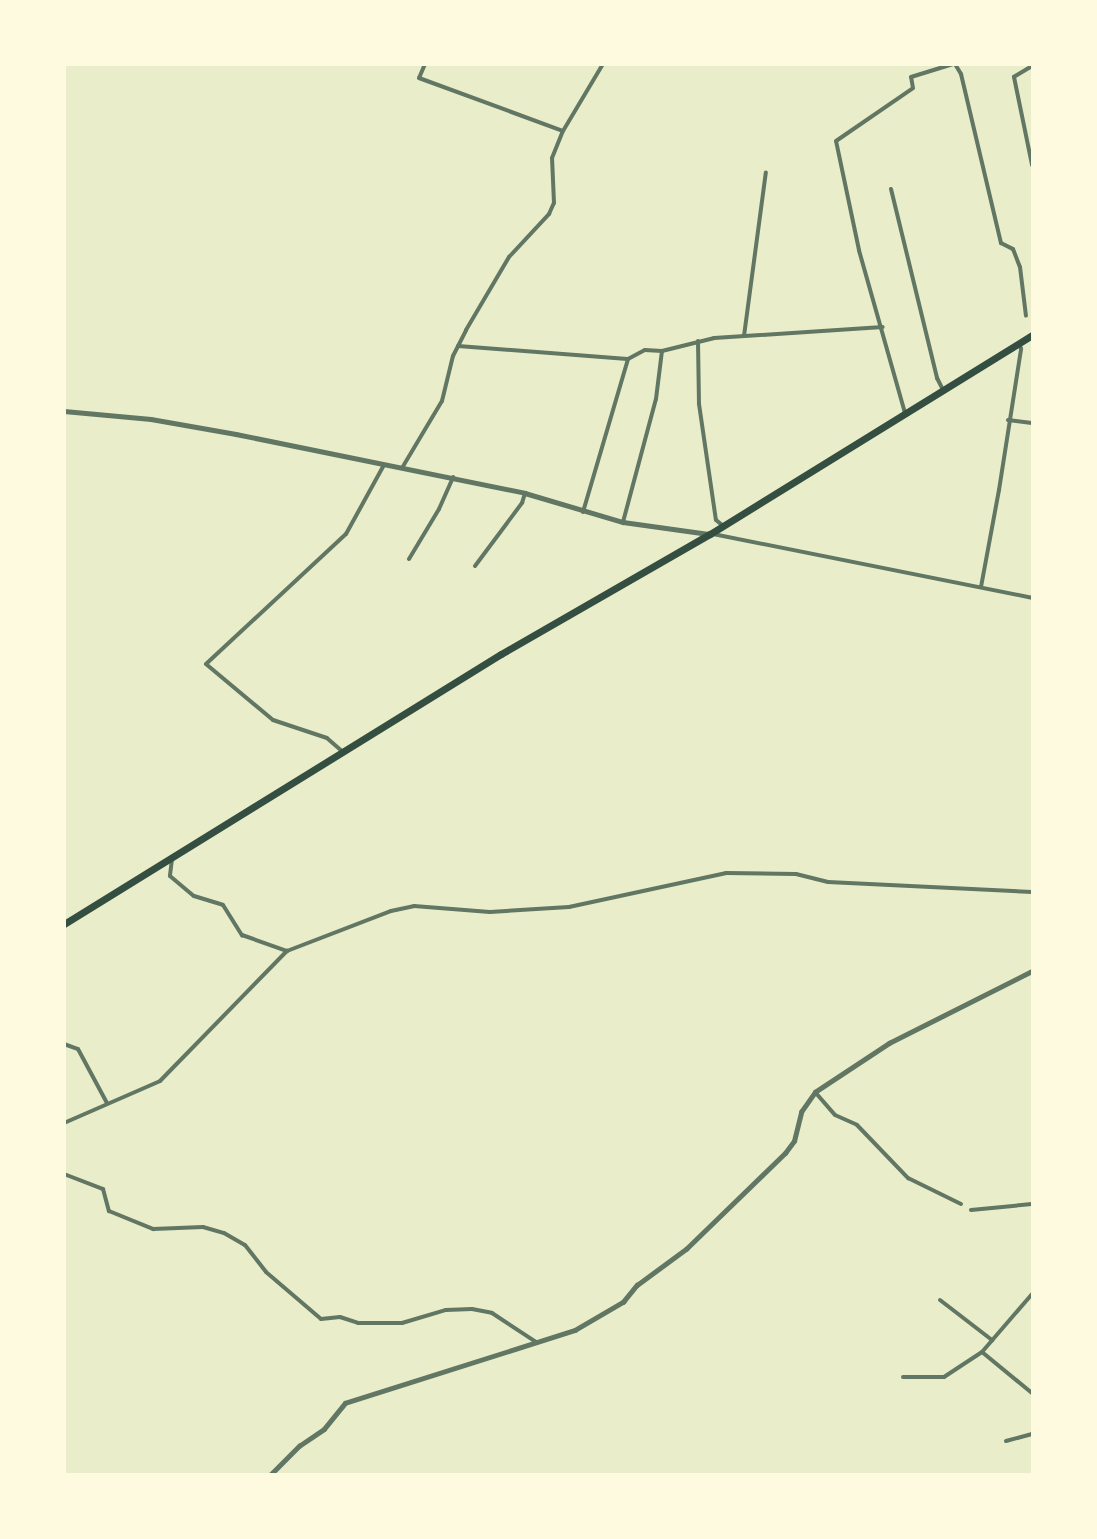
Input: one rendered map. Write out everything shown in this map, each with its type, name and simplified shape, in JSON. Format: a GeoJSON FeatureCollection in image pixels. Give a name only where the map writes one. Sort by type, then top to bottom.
{"type":"FeatureCollection","features":[{"type":"Feature","properties":{"kind":"highway"},"geometry":{"type":"LineString","coordinates":[[64,924],[501,654],[710,534],[1032,335]]}},
{"type":"Feature","properties":{"kind":"street"},"geometry":{"type":"LineString","coordinates":[[425,64],[419,78],[563,131]]}},
{"type":"Feature","properties":{"kind":"street"},"geometry":{"type":"LineString","coordinates":[[402,469],[442,401],[458,346],[509,257],[549,214],[554,203],[552,158],[563,131],[603,64]]}},
{"type":"Feature","properties":{"kind":"street"},"geometry":{"type":"LineString","coordinates":[[905,414],[883,327],[862,260],[836,141],[913,88],[910,77],[954,64],[961,74],[1002,243],[1013,249],[1020,267],[1026,316]]}},
{"type":"Feature","properties":{"kind":"street"},"geometry":{"type":"LineString","coordinates":[[1032,66],[1014,76],[1032,165]]}},
{"type":"Feature","properties":{"kind":"street"},"geometry":{"type":"LineString","coordinates":[[744,336],[765,172]]}},
{"type":"Feature","properties":{"kind":"street"},"geometry":{"type":"LineString","coordinates":[[891,189],[937,378],[944,390]]}},
{"type":"Feature","properties":{"kind":"street"},"geometry":{"type":"LineString","coordinates":[[458,346],[628,358],[645,350],[662,351],[698,340],[883,327]]}},
{"type":"Feature","properties":{"kind":"street"},"geometry":{"type":"LineString","coordinates":[[698,340],[699,404],[716,520],[722,525]]}},
{"type":"Feature","properties":{"kind":"street"},"geometry":{"type":"LineString","coordinates":[[981,587],[1021,349],[1019,342]]}},
{"type":"Feature","properties":{"kind":"street"},"geometry":{"type":"LineString","coordinates":[[623,522],[656,399],[662,351]]}},
{"type":"Feature","properties":{"kind":"street"},"geometry":{"type":"LineString","coordinates":[[583,512],[628,358]]}},
{"type":"Feature","properties":{"kind":"street"},"geometry":{"type":"LineString","coordinates":[[64,411],[152,418],[402,469],[453,477],[525,493],[623,522],[710,534],[1032,598]]}},
{"type":"Feature","properties":{"kind":"street"},"geometry":{"type":"LineString","coordinates":[[1008,420],[1032,423]]}},
{"type":"Feature","properties":{"kind":"street"},"geometry":{"type":"LineString","coordinates":[[343,753],[327,738],[273,720],[206,664],[346,534],[384,465]]}},
{"type":"Feature","properties":{"kind":"street"},"geometry":{"type":"LineString","coordinates":[[409,559],[440,509],[453,477]]}},
{"type":"Feature","properties":{"kind":"street"},"geometry":{"type":"LineString","coordinates":[[475,566],[522,503],[525,493]]}},
{"type":"Feature","properties":{"kind":"street"},"geometry":{"type":"LineString","coordinates":[[172,859],[170,876],[194,896],[223,905],[242,935],[287,951]]}},
{"type":"Feature","properties":{"kind":"street"},"geometry":{"type":"LineString","coordinates":[[64,1123],[160,1081],[287,951],[414,906],[490,912],[569,907],[726,873],[796,874],[828,882],[1032,892]]}},
{"type":"Feature","properties":{"kind":"street"},"geometry":{"type":"LineString","coordinates":[[271,1474],[299,1446],[324,1429],[345,1403],[575,1330],[623,1302],[638,1285],[686,1249],[785,1153],[794,1141],[801,1112],[815,1092],[889,1043],[1032,971]]}},
{"type":"Feature","properties":{"kind":"street"},"geometry":{"type":"LineString","coordinates":[[64,1044],[78,1049],[107,1103]]}},
{"type":"Feature","properties":{"kind":"street"},"geometry":{"type":"LineString","coordinates":[[815,1092],[835,1115],[857,1125],[908,1178],[961,1204]]}},
{"type":"Feature","properties":{"kind":"street"},"geometry":{"type":"LineString","coordinates":[[64,1174],[103,1190],[109,1211],[153,1229],[203,1227],[224,1233],[245,1245],[266,1272],[321,1319],[340,1317],[358,1323],[402,1323],[446,1310],[472,1309],[492,1313],[536,1342]]}},
{"type":"Feature","properties":{"kind":"street"},"geometry":{"type":"LineString","coordinates":[[971,1210],[1032,1204]]}},
{"type":"Feature","properties":{"kind":"street"},"geometry":{"type":"LineString","coordinates":[[903,1377],[944,1377],[982,1352],[1032,1294]]}},
{"type":"Feature","properties":{"kind":"street"},"geometry":{"type":"LineString","coordinates":[[940,1300],[992,1340]]}},
{"type":"Feature","properties":{"kind":"street"},"geometry":{"type":"LineString","coordinates":[[982,1352],[1032,1393]]}},
{"type":"Feature","properties":{"kind":"street"},"geometry":{"type":"LineString","coordinates":[[1006,1442],[1032,1434]]}}]}
